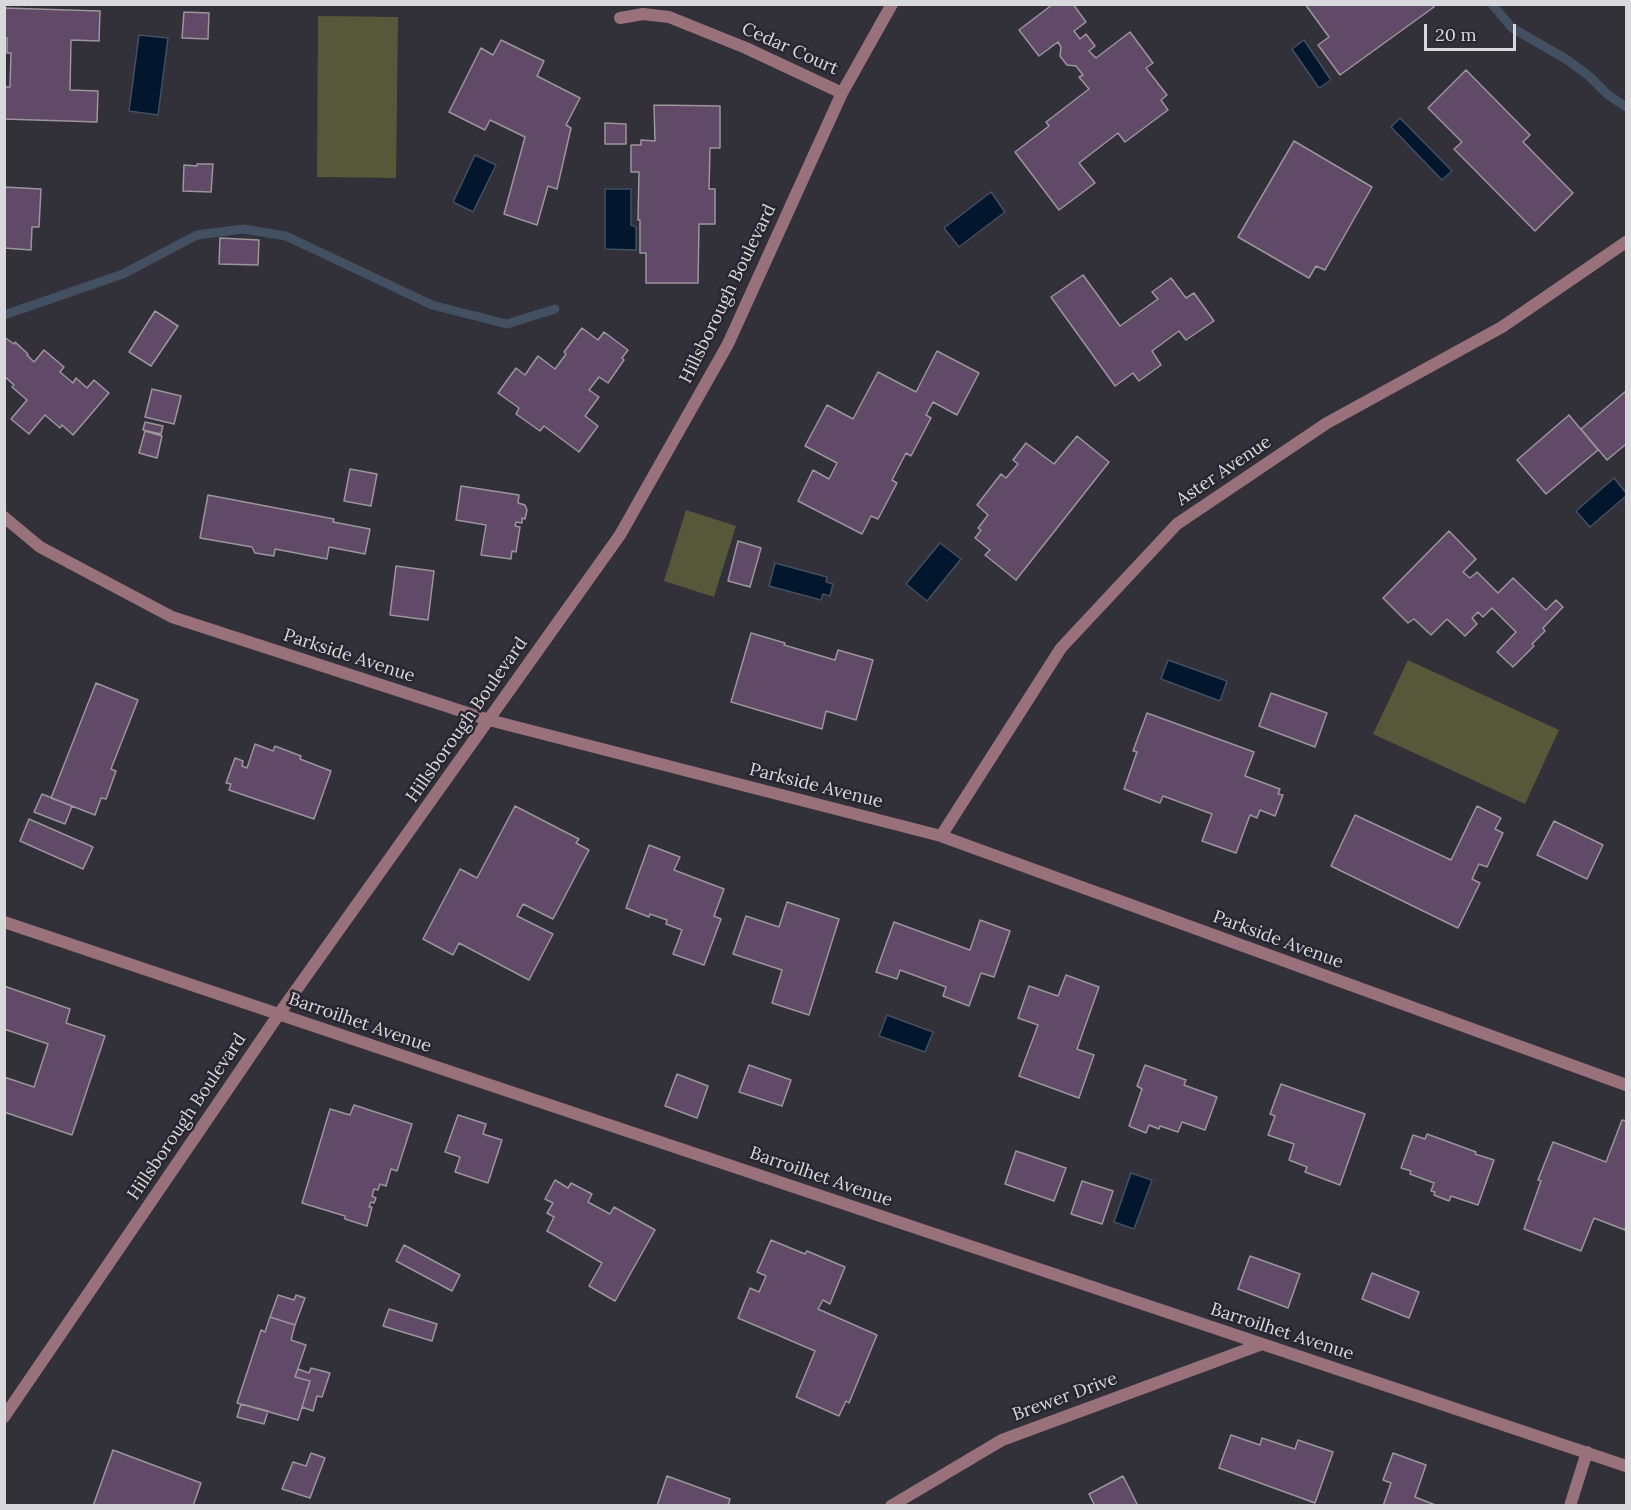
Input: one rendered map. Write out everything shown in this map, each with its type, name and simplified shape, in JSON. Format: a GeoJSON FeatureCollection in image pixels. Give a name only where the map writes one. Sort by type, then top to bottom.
{"type":"FeatureCollection","features":[{"type":"Feature","properties":{"kind":"street","name":"Hillsborough Boulevard"},"geometry":{"type":"LineString","coordinates":[[4,1417],[279,1014],[620,535],[728,344],[842,93],[892,4]]}},
{"type":"Feature","properties":{"kind":"street","name":"Cedar Court"},"geometry":{"type":"LineString","coordinates":[[620,18],[643,14],[669,16],[746,48],[842,93]]}},
{"type":"Feature","properties":{"kind":"street","name":"Aster Avenue"},"geometry":{"type":"LineString","coordinates":[[941,836],[1061,648],[1178,524],[1327,423],[1502,327],[1626,242]]}},
{"type":"Feature","properties":{"kind":"street","name":"Parkside Avenue"},"geometry":{"type":"LineString","coordinates":[[4,516],[40,547],[172,617],[489,720],[941,836],[1626,1085]]}},
{"type":"Feature","properties":{"kind":"street","name":"Barroilhet Avenue"},"geometry":{"type":"LineString","coordinates":[[4,922],[1626,1466]]}},
{"type":"Feature","properties":{"kind":"street","name":"Brewer Drive"},"geometry":{"type":"LineString","coordinates":[[891,1506],[1002,1440],[1262,1344]]}},
{"type":"Feature","properties":{"kind":"street"},"geometry":{"type":"LineString","coordinates":[[1570,1506],[1587,1452]]}},
{"type":"Feature","properties":{"kind":"green space"},"geometry":{"type":"Polygon","coordinates":[[[318,16],[398,17],[396,178],[317,177],[318,16]]]}},
{"type":"Feature","properties":{"kind":"green space"},"geometry":{"type":"Polygon","coordinates":[[[686,510],[736,526],[714,597],[664,581],[686,510]]]}},
{"type":"Feature","properties":{"kind":"green space"},"geometry":{"type":"Polygon","coordinates":[[[1408,660],[1559,730],[1525,804],[1373,734],[1408,660]]]}},
{"type":"Feature","properties":{"kind":"water"},"geometry":{"type":"Polygon","coordinates":[[[139,35],[168,38],[158,115],[129,111],[139,35]]]}},
{"type":"Feature","properties":{"kind":"water"},"geometry":{"type":"Polygon","coordinates":[[[1304,40],[1331,80],[1319,88],[1292,49],[1304,40]]]}},
{"type":"Feature","properties":{"kind":"water"},"geometry":{"type":"Polygon","coordinates":[[[1400,118],[1452,171],[1442,180],[1391,127],[1400,118]]]}},
{"type":"Feature","properties":{"kind":"water"},"geometry":{"type":"Polygon","coordinates":[[[475,155],[496,165],[473,212],[453,202],[475,155]]]}},
{"type":"Feature","properties":{"kind":"water"},"geometry":{"type":"Polygon","coordinates":[[[605,189],[631,189],[631,225],[636,227],[636,250],[605,249],[605,189]]]}},
{"type":"Feature","properties":{"kind":"water"},"geometry":{"type":"Polygon","coordinates":[[[991,192],[1005,212],[959,247],[944,228],[991,192]]]}},
{"type":"Feature","properties":{"kind":"water"},"geometry":{"type":"Polygon","coordinates":[[[1614,478],[1626,496],[1590,527],[1576,511],[1614,478]]]}},
{"type":"Feature","properties":{"kind":"water"},"geometry":{"type":"Polygon","coordinates":[[[940,543],[961,559],[927,601],[906,584],[940,543]]]}},
{"type":"Feature","properties":{"kind":"water"},"geometry":{"type":"Polygon","coordinates":[[[775,563],[827,577],[826,582],[833,584],[830,596],[823,594],[821,600],[769,586],[775,563]]]}},
{"type":"Feature","properties":{"kind":"water"},"geometry":{"type":"Polygon","coordinates":[[[1168,660],[1227,681],[1220,701],[1161,679],[1168,660]]]}},
{"type":"Feature","properties":{"kind":"water"},"geometry":{"type":"Polygon","coordinates":[[[887,1015],[933,1032],[925,1052],[879,1036],[887,1015]]]}},
{"type":"Feature","properties":{"kind":"water"},"geometry":{"type":"Polygon","coordinates":[[[1131,1173],[1152,1180],[1134,1229],[1114,1222],[1131,1173]]]}},
{"type":"Feature","properties":{"kind":"building"},"geometry":{"type":"Polygon","coordinates":[[[1053,4],[1073,4],[1086,22],[1074,31],[1080,39],[1086,34],[1095,46],[1089,51],[1096,58],[1130,32],[1153,63],[1146,68],[1167,95],[1161,100],[1168,110],[1125,142],[1118,133],[1079,163],[1095,183],[1059,210],[1015,152],[1049,126],[1046,122],[1089,89],[1079,77],[1083,75],[1076,66],[1067,65],[1060,56],[1061,47],[1058,42],[1039,56],[1019,30],[1053,4]]]}},
{"type":"Feature","properties":{"kind":"building"},"geometry":{"type":"Polygon","coordinates":[[[1305,4],[1432,4],[1434,7],[1340,75],[1318,45],[1329,37],[1305,4]]]}},
{"type":"Feature","properties":{"kind":"building"},"geometry":{"type":"Polygon","coordinates":[[[4,8],[100,11],[99,41],[71,40],[70,90],[98,91],[97,122],[4,119],[4,87],[10,87],[11,53],[7,53],[7,38],[4,38],[4,8]]]}},
{"type":"Feature","properties":{"kind":"building"},"geometry":{"type":"Polygon","coordinates":[[[184,12],[209,13],[208,39],[182,38],[184,12]]]}},
{"type":"Feature","properties":{"kind":"building"},"geometry":{"type":"Polygon","coordinates":[[[501,40],[544,61],[537,76],[580,98],[566,125],[571,128],[557,189],[548,186],[537,225],[504,214],[525,137],[490,120],[485,130],[449,112],[481,48],[493,55],[501,40]]]}},
{"type":"Feature","properties":{"kind":"building"},"geometry":{"type":"Polygon","coordinates":[[[1466,70],[1530,135],[1523,142],[1573,193],[1535,231],[1454,149],[1462,142],[1428,108],[1466,70]]]}},
{"type":"Feature","properties":{"kind":"building"},"geometry":{"type":"Polygon","coordinates":[[[654,105],[720,106],[720,148],[710,148],[709,189],[715,189],[715,224],[699,224],[698,283],[646,283],[646,253],[640,253],[639,172],[631,172],[631,145],[641,145],[641,140],[655,141],[654,105]]]}},
{"type":"Feature","properties":{"kind":"building"},"geometry":{"type":"Polygon","coordinates":[[[605,123],[626,124],[626,144],[605,144],[605,123]]]}},
{"type":"Feature","properties":{"kind":"building"},"geometry":{"type":"Polygon","coordinates":[[[1294,141],[1372,187],[1325,270],[1316,266],[1309,278],[1238,237],[1294,141]]]}},
{"type":"Feature","properties":{"kind":"building"},"geometry":{"type":"Polygon","coordinates":[[[197,164],[213,164],[211,192],[183,191],[184,165],[197,166],[197,164]]]}},
{"type":"Feature","properties":{"kind":"building"},"geometry":{"type":"Polygon","coordinates":[[[4,187],[41,189],[39,227],[32,227],[31,250],[4,248],[4,187]]]}},
{"type":"Feature","properties":{"kind":"building"},"geometry":{"type":"Polygon","coordinates":[[[220,238],[259,240],[258,265],[219,264],[220,238]]]}},
{"type":"Feature","properties":{"kind":"building"},"geometry":{"type":"Polygon","coordinates":[[[1083,275],[1120,326],[1158,299],[1152,292],[1171,278],[1186,298],[1194,293],[1214,321],[1186,340],[1179,331],[1152,351],[1161,365],[1139,381],[1133,373],[1115,386],[1051,297],[1083,275]]]}},
{"type":"Feature","properties":{"kind":"building"},"geometry":{"type":"Polygon","coordinates":[[[155,311],[178,326],[151,366],[129,352],[155,311]]]}},
{"type":"Feature","properties":{"kind":"building"},"geometry":{"type":"Polygon","coordinates":[[[582,328],[598,340],[604,332],[628,350],[608,383],[599,377],[589,390],[599,397],[585,416],[598,426],[579,452],[544,426],[540,431],[516,414],[519,408],[498,393],[516,368],[525,375],[538,356],[555,369],[566,354],[564,352],[582,328]]]}},
{"type":"Feature","properties":{"kind":"building"},"geometry":{"type":"Polygon","coordinates":[[[4,337],[14,344],[15,342],[34,362],[44,350],[64,367],[60,372],[73,383],[76,378],[87,388],[94,380],[109,393],[73,435],[62,425],[60,428],[45,415],[29,434],[11,419],[27,400],[12,387],[14,385],[4,376],[4,337]]]}},
{"type":"Feature","properties":{"kind":"building"},"geometry":{"type":"Polygon","coordinates":[[[937,351],[979,373],[957,415],[933,402],[926,415],[931,418],[911,456],[906,453],[892,480],[897,483],[878,519],[871,516],[862,534],[798,501],[813,470],[829,479],[837,463],[805,446],[827,405],[853,419],[878,372],[916,392],[937,351]]]}},
{"type":"Feature","properties":{"kind":"building"},"geometry":{"type":"Polygon","coordinates":[[[152,389],[181,396],[174,424],[145,417],[152,389]]]}},
{"type":"Feature","properties":{"kind":"building"},"geometry":{"type":"Polygon","coordinates":[[[1626,391],[1626,444],[1607,460],[1581,429],[1626,391]]]}},
{"type":"Feature","properties":{"kind":"building"},"geometry":{"type":"Polygon","coordinates":[[[1569,415],[1598,450],[1546,494],[1517,460],[1569,415]]]}},
{"type":"Feature","properties":{"kind":"building"},"geometry":{"type":"Polygon","coordinates":[[[145,422],[163,426],[161,434],[143,430],[145,422]]]}},
{"type":"Feature","properties":{"kind":"building"},"geometry":{"type":"Polygon","coordinates":[[[145,431],[162,436],[157,458],[139,453],[145,431]]]}},
{"type":"Feature","properties":{"kind":"building"},"geometry":{"type":"Polygon","coordinates":[[[1077,436],[1109,462],[1016,580],[985,555],[990,550],[975,538],[981,530],[978,528],[988,515],[977,505],[1001,474],[1006,478],[1018,464],[1013,460],[1026,443],[1054,464],[1077,436]]]}},
{"type":"Feature","properties":{"kind":"building"},"geometry":{"type":"Polygon","coordinates":[[[350,469],[377,474],[371,506],[344,501],[350,469]]]}},
{"type":"Feature","properties":{"kind":"building"},"geometry":{"type":"Polygon","coordinates":[[[461,486],[519,495],[518,503],[525,505],[527,510],[522,523],[516,522],[515,526],[520,527],[516,552],[512,551],[511,559],[481,555],[486,525],[456,520],[461,486]]]}},
{"type":"Feature","properties":{"kind":"building"},"geometry":{"type":"Polygon","coordinates":[[[208,495],[334,519],[333,522],[370,529],[365,554],[329,547],[327,559],[275,549],[274,556],[255,553],[252,547],[200,538],[208,495]]]}},
{"type":"Feature","properties":{"kind":"building"},"geometry":{"type":"Polygon","coordinates":[[[1449,531],[1476,559],[1463,572],[1470,578],[1477,572],[1498,593],[1513,578],[1546,610],[1556,600],[1563,607],[1543,628],[1545,631],[1532,644],[1534,646],[1513,667],[1497,652],[1516,632],[1492,608],[1483,617],[1478,612],[1472,618],[1477,624],[1465,636],[1447,619],[1431,635],[1414,619],[1408,623],[1383,598],[1449,531]]]}},
{"type":"Feature","properties":{"kind":"building"},"geometry":{"type":"Polygon","coordinates":[[[738,541],[761,548],[750,587],[728,581],[738,541]]]}},
{"type":"Feature","properties":{"kind":"building"},"geometry":{"type":"Polygon","coordinates":[[[396,566],[434,571],[428,620],[390,615],[396,566]]]}},
{"type":"Feature","properties":{"kind":"building"},"geometry":{"type":"Polygon","coordinates":[[[751,633],[835,660],[838,650],[873,660],[856,720],[826,711],[822,729],[731,702],[751,633]]]}},
{"type":"Feature","properties":{"kind":"building"},"geometry":{"type":"Polygon","coordinates":[[[96,683],[138,700],[111,769],[116,771],[106,799],[101,798],[95,815],[51,798],[96,683]]]}},
{"type":"Feature","properties":{"kind":"building"},"geometry":{"type":"Polygon","coordinates":[[[1271,693],[1327,713],[1315,747],[1259,726],[1271,693]]]}},
{"type":"Feature","properties":{"kind":"building"},"geometry":{"type":"Polygon","coordinates":[[[1147,713],[1254,752],[1245,776],[1280,789],[1278,794],[1283,795],[1275,816],[1260,810],[1257,818],[1250,815],[1236,853],[1202,841],[1212,814],[1163,796],[1160,803],[1124,789],[1137,752],[1133,751],[1147,713]]]}},
{"type":"Feature","properties":{"kind":"building"},"geometry":{"type":"Polygon","coordinates":[[[255,744],[273,751],[275,746],[331,771],[314,819],[229,790],[231,784],[226,783],[235,758],[243,761],[242,766],[247,768],[255,744]]]}},
{"type":"Feature","properties":{"kind":"building"},"geometry":{"type":"Polygon","coordinates":[[[42,794],[72,806],[65,824],[34,812],[42,794]]]}},
{"type":"Feature","properties":{"kind":"building"},"geometry":{"type":"Polygon","coordinates":[[[515,806],[579,839],[576,843],[589,850],[553,919],[523,904],[517,916],[553,934],[529,980],[459,943],[453,955],[423,939],[460,869],[477,878],[515,806]]]}},
{"type":"Feature","properties":{"kind":"building"},"geometry":{"type":"Polygon","coordinates":[[[1477,806],[1501,818],[1495,829],[1503,833],[1487,867],[1479,864],[1472,879],[1480,883],[1458,928],[1331,866],[1355,815],[1451,860],[1477,806]]]}},
{"type":"Feature","properties":{"kind":"building"},"geometry":{"type":"Polygon","coordinates":[[[29,819],[93,847],[83,869],[20,841],[29,819]]]}},
{"type":"Feature","properties":{"kind":"building"},"geometry":{"type":"Polygon","coordinates":[[[1554,821],[1603,845],[1587,879],[1537,855],[1554,821]]]}},
{"type":"Feature","properties":{"kind":"building"},"geometry":{"type":"Polygon","coordinates":[[[649,845],[680,857],[674,870],[724,889],[714,916],[721,919],[704,965],[673,954],[682,930],[666,924],[667,920],[650,914],[649,917],[626,908],[649,845]]]}},
{"type":"Feature","properties":{"kind":"building"},"geometry":{"type":"Polygon","coordinates":[[[787,902],[839,919],[809,1015],[772,1003],[782,970],[733,954],[746,916],[779,927],[787,902]]]}},
{"type":"Feature","properties":{"kind":"building"},"geometry":{"type":"Polygon","coordinates":[[[980,920],[1010,931],[994,977],[981,973],[969,1006],[943,996],[946,987],[900,970],[897,979],[876,972],[894,922],[970,950],[980,920]]]}},
{"type":"Feature","properties":{"kind":"building"},"geometry":{"type":"Polygon","coordinates":[[[1066,975],[1099,987],[1077,1049],[1094,1055],[1079,1098],[1019,1076],[1038,1025],[1018,1018],[1029,986],[1058,996],[1066,975]]]}},
{"type":"Feature","properties":{"kind":"building"},"geometry":{"type":"Polygon","coordinates":[[[4,986],[70,1009],[66,1023],[105,1036],[72,1135],[4,1112],[4,1077],[34,1087],[48,1044],[4,1029],[4,986]]]}},
{"type":"Feature","properties":{"kind":"building"},"geometry":{"type":"Polygon","coordinates":[[[749,1065],[791,1080],[782,1106],[739,1092],[749,1065]]]}},
{"type":"Feature","properties":{"kind":"building"},"geometry":{"type":"Polygon","coordinates":[[[1145,1065],[1186,1080],[1184,1085],[1217,1097],[1205,1130],[1182,1122],[1178,1132],[1149,1125],[1146,1133],[1129,1126],[1142,1089],[1137,1086],[1145,1065]]]}},
{"type":"Feature","properties":{"kind":"building"},"geometry":{"type":"Polygon","coordinates":[[[677,1074],[708,1086],[697,1118],[665,1106],[677,1074]]]}},
{"type":"Feature","properties":{"kind":"building"},"geometry":{"type":"Polygon","coordinates":[[[1281,1084],[1365,1114],[1340,1185],[1305,1172],[1307,1167],[1289,1160],[1294,1144],[1268,1135],[1275,1116],[1270,1114],[1281,1084]]]}},
{"type":"Feature","properties":{"kind":"building"},"geometry":{"type":"Polygon","coordinates":[[[354,1105],[412,1124],[397,1171],[391,1169],[386,1186],[380,1184],[378,1190],[374,1189],[372,1196],[376,1198],[369,1207],[372,1207],[367,1226],[345,1219],[345,1216],[302,1203],[330,1109],[350,1115],[354,1105]]]}},
{"type":"Feature","properties":{"kind":"building"},"geometry":{"type":"Polygon","coordinates":[[[458,1115],[486,1124],[483,1134],[502,1140],[488,1183],[455,1172],[460,1157],[445,1152],[458,1115]]]}},
{"type":"Feature","properties":{"kind":"building"},"geometry":{"type":"Polygon","coordinates":[[[1622,1120],[1626,1121],[1625,1230],[1594,1218],[1581,1251],[1524,1229],[1541,1181],[1538,1180],[1553,1142],[1606,1162],[1622,1120]]]}},
{"type":"Feature","properties":{"kind":"building"},"geometry":{"type":"Polygon","coordinates":[[[1427,1134],[1494,1160],[1478,1205],[1451,1196],[1449,1201],[1434,1195],[1435,1192],[1431,1191],[1434,1183],[1401,1168],[1413,1135],[1425,1139],[1427,1134]]]}},
{"type":"Feature","properties":{"kind":"building"},"geometry":{"type":"Polygon","coordinates":[[[1016,1151],[1066,1168],[1054,1201],[1005,1184],[1016,1151]]]}},
{"type":"Feature","properties":{"kind":"building"},"geometry":{"type":"Polygon","coordinates":[[[555,1180],[568,1188],[571,1183],[592,1194],[588,1202],[610,1214],[614,1207],[655,1230],[615,1301],[589,1286],[602,1263],[547,1231],[554,1217],[547,1213],[553,1203],[545,1199],[555,1180]]]}},
{"type":"Feature","properties":{"kind":"building"},"geometry":{"type":"Polygon","coordinates":[[[1082,1181],[1113,1191],[1102,1224],[1071,1214],[1082,1181]]]}},
{"type":"Feature","properties":{"kind":"building"},"geometry":{"type":"Polygon","coordinates":[[[771,1240],[805,1254],[807,1251],[845,1267],[830,1304],[823,1300],[818,1309],[877,1335],[849,1403],[846,1401],[839,1416],[796,1397],[815,1351],[738,1318],[750,1288],[759,1292],[766,1276],[757,1272],[771,1240]]]}},
{"type":"Feature","properties":{"kind":"building"},"geometry":{"type":"Polygon","coordinates":[[[404,1245],[460,1275],[452,1291],[396,1261],[404,1245]]]}},
{"type":"Feature","properties":{"kind":"building"},"geometry":{"type":"Polygon","coordinates":[[[1250,1256],[1300,1274],[1288,1308],[1238,1289],[1250,1256]]]}},
{"type":"Feature","properties":{"kind":"building"},"geometry":{"type":"Polygon","coordinates":[[[1372,1273],[1419,1292],[1409,1318],[1362,1299],[1372,1273]]]}},
{"type":"Feature","properties":{"kind":"building"},"geometry":{"type":"Polygon","coordinates":[[[278,1295],[294,1300],[296,1295],[305,1298],[295,1325],[270,1317],[278,1295]]]}},
{"type":"Feature","properties":{"kind":"building"},"geometry":{"type":"Polygon","coordinates":[[[389,1309],[437,1324],[432,1341],[383,1326],[389,1309]]]}},
{"type":"Feature","properties":{"kind":"building"},"geometry":{"type":"Polygon","coordinates":[[[270,1317],[295,1325],[291,1340],[306,1345],[295,1377],[310,1381],[298,1420],[237,1403],[261,1330],[265,1332],[270,1317]]]}},
{"type":"Feature","properties":{"kind":"building"},"geometry":{"type":"Polygon","coordinates":[[[311,1368],[330,1373],[322,1397],[317,1396],[313,1411],[302,1407],[310,1381],[295,1377],[298,1369],[309,1373],[311,1368]]]}},
{"type":"Feature","properties":{"kind":"building"},"geometry":{"type":"Polygon","coordinates":[[[241,1404],[268,1411],[264,1424],[237,1417],[241,1404]]]}},
{"type":"Feature","properties":{"kind":"building"},"geometry":{"type":"Polygon","coordinates":[[[1231,1435],[1260,1445],[1262,1438],[1295,1449],[1298,1440],[1333,1452],[1315,1503],[1219,1468],[1231,1435]]]}},
{"type":"Feature","properties":{"kind":"building"},"geometry":{"type":"Polygon","coordinates":[[[113,1450],[201,1483],[193,1506],[93,1506],[113,1450]]]}},
{"type":"Feature","properties":{"kind":"building"},"geometry":{"type":"Polygon","coordinates":[[[311,1453],[325,1458],[310,1498],[282,1489],[293,1462],[306,1466],[311,1453]]]}},
{"type":"Feature","properties":{"kind":"building"},"geometry":{"type":"Polygon","coordinates":[[[1393,1453],[1426,1465],[1415,1497],[1438,1506],[1383,1506],[1391,1483],[1383,1480],[1393,1453]]]}},
{"type":"Feature","properties":{"kind":"building"},"geometry":{"type":"Polygon","coordinates":[[[667,1476],[730,1499],[728,1506],[657,1506],[667,1476]]]}},
{"type":"Feature","properties":{"kind":"building"},"geometry":{"type":"Polygon","coordinates":[[[1123,1476],[1138,1506],[1095,1506],[1089,1494],[1123,1476]]]}},
{"type":"Feature","properties":{"kind":"waterway"},"geometry":{"type":"LineString","coordinates":[[1492,4],[1512,28],[1566,59],[1626,107]]}},
{"type":"Feature","properties":{"kind":"waterway"},"geometry":{"type":"LineString","coordinates":[[4,315],[123,274],[197,235],[243,229],[286,236],[432,305],[507,324],[555,309]]}}]}
